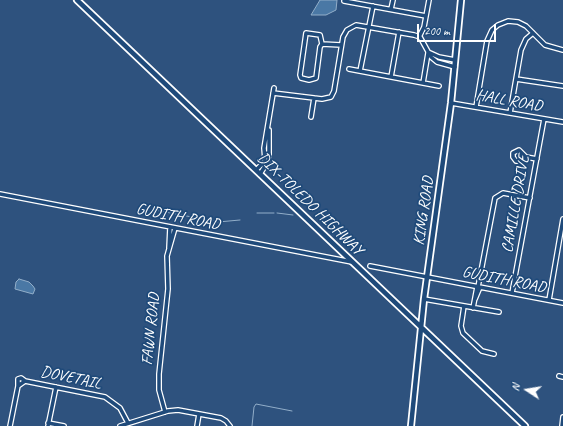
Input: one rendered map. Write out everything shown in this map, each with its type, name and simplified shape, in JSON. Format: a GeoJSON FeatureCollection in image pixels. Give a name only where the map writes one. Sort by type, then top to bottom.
{"type":"FeatureCollection","features":[{"type":"Feature","properties":{"kind":"main road","name":"DIX-TOLEDO HIGHWAY"},"geometry":{"type":"LineString","coordinates":[[77,0],[525,426]]}},
{"type":"Feature","properties":{"kind":"main road","name":"KING ROAD"},"geometry":{"type":"LineString","coordinates":[[410,426],[424,299],[451,103],[461,0]]}},
{"type":"Feature","properties":{"kind":"street"},"geometry":{"type":"LineString","coordinates":[[391,10],[393,0]]}},
{"type":"Feature","properties":{"kind":"street"},"geometry":{"type":"LineString","coordinates":[[419,37],[424,27],[429,0]]}},
{"type":"Feature","properties":{"kind":"street"},"geometry":{"type":"LineString","coordinates":[[344,1],[426,16]]}},
{"type":"Feature","properties":{"kind":"street"},"geometry":{"type":"LineString","coordinates":[[360,71],[373,6]]}},
{"type":"Feature","properties":{"kind":"street"},"geometry":{"type":"LineString","coordinates":[[476,107],[488,38],[494,29],[502,23],[518,22],[526,26],[545,45],[563,50]]}},
{"type":"Feature","properties":{"kind":"street"},"geometry":{"type":"LineString","coordinates":[[273,93],[314,98],[328,98],[334,91],[344,34],[349,28],[358,25],[419,37],[431,57],[438,62],[455,67]]}},
{"type":"Feature","properties":{"kind":"street"},"geometry":{"type":"LineString","coordinates":[[392,77],[399,32]]}},
{"type":"Feature","properties":{"kind":"street"},"geometry":{"type":"LineString","coordinates":[[306,33],[320,35],[322,44],[320,47],[316,78],[309,80],[301,78],[300,76],[306,33]]}},
{"type":"Feature","properties":{"kind":"street"},"geometry":{"type":"LineString","coordinates":[[510,113],[522,46],[532,33]]}},
{"type":"Feature","properties":{"kind":"street"},"geometry":{"type":"LineString","coordinates":[[322,44],[341,45]]}},
{"type":"Feature","properties":{"kind":"street"},"geometry":{"type":"LineString","coordinates":[[428,52],[439,58],[455,60]]}},
{"type":"Feature","properties":{"kind":"street"},"geometry":{"type":"LineString","coordinates":[[423,83],[428,52]]}},
{"type":"Feature","properties":{"kind":"street"},"geometry":{"type":"LineString","coordinates":[[349,69],[439,86]]}},
{"type":"Feature","properties":{"kind":"street"},"geometry":{"type":"LineString","coordinates":[[516,79],[563,86]]}},
{"type":"Feature","properties":{"kind":"street"},"geometry":{"type":"LineString","coordinates":[[258,172],[267,165],[266,150],[274,88]]}},
{"type":"Feature","properties":{"kind":"street"},"geometry":{"type":"LineString","coordinates":[[311,118],[314,98]]}},
{"type":"Feature","properties":{"kind":"street","name":"HALL ROAD"},"geometry":{"type":"LineString","coordinates":[[451,103],[563,122]]}},
{"type":"Feature","properties":{"kind":"street","name":"CAMILLE DRIVE"},"geometry":{"type":"LineString","coordinates":[[512,293],[544,119]]}},
{"type":"Feature","properties":{"kind":"street"},"geometry":{"type":"LineString","coordinates":[[526,157],[537,159]]}},
{"type":"Feature","properties":{"kind":"street"},"geometry":{"type":"LineString","coordinates":[[473,308],[495,198],[503,193],[530,198]]}},
{"type":"Feature","properties":{"kind":"street","name":"GUDITH ROAD"},"geometry":{"type":"LineString","coordinates":[[0,194],[352,262]]}},
{"type":"Feature","properties":{"kind":"street"},"geometry":{"type":"LineString","coordinates":[[549,300],[563,219]]}},
{"type":"Feature","properties":{"kind":"street","name":"FAWN ROAD"},"geometry":{"type":"LineString","coordinates":[[165,412],[159,390],[159,374],[168,289],[167,262],[170,227]]}},
{"type":"Feature","properties":{"kind":"street","name":"FAWN ROAD"},"geometry":{"type":"LineString","coordinates":[[169,248],[175,228]]}},
{"type":"Feature","properties":{"kind":"street","name":"GUDITH ROAD"},"geometry":{"type":"LineString","coordinates":[[370,266],[563,303]]}},
{"type":"Feature","properties":{"kind":"street"},"geometry":{"type":"LineString","coordinates":[[424,299],[499,312]]}},
{"type":"Feature","properties":{"kind":"street"},"geometry":{"type":"LineString","coordinates":[[464,306],[461,326],[463,333],[482,351],[494,354]]}},
{"type":"Feature","properties":{"kind":"street","name":"DOVETAIL"},"geometry":{"type":"LineString","coordinates":[[10,426],[18,386],[23,382],[56,387],[110,399],[120,408],[128,423]]}},
{"type":"Feature","properties":{"kind":"street"},"geometry":{"type":"LineString","coordinates":[[56,387],[48,424],[64,426]]}},
{"type":"Feature","properties":{"kind":"street"},"geometry":{"type":"LineString","coordinates":[[120,426],[165,412],[178,410],[226,421],[230,426]]}},
{"type":"Feature","properties":{"kind":"street"},"geometry":{"type":"LineString","coordinates":[[197,426],[199,414]]}},
{"type":"Feature","properties":{"kind":"street"},"geometry":{"type":"LineString","coordinates":[[562,426],[563,418]]}},
{"type":"Feature","properties":{"kind":"water"},"geometry":{"type":"Polygon","coordinates":[[[320,0],[337,0],[336,10],[326,15],[311,15],[320,0]]]}},
{"type":"Feature","properties":{"kind":"water"},"geometry":{"type":"Polygon","coordinates":[[[19,279],[29,282],[33,286],[35,289],[33,294],[15,289],[16,282],[19,279]]]}},
{"type":"Feature","properties":{"kind":"waterway"},"geometry":{"type":"LineString","coordinates":[[155,210],[218,222],[240,220]]}},
{"type":"Feature","properties":{"kind":"waterway"},"geometry":{"type":"LineString","coordinates":[[257,213],[274,213]]}},
{"type":"Feature","properties":{"kind":"waterway"},"geometry":{"type":"LineString","coordinates":[[277,213],[293,215]]}},
{"type":"Feature","properties":{"kind":"waterway"},"geometry":{"type":"LineString","coordinates":[[252,426],[254,407],[256,404],[292,411]]}}]}
